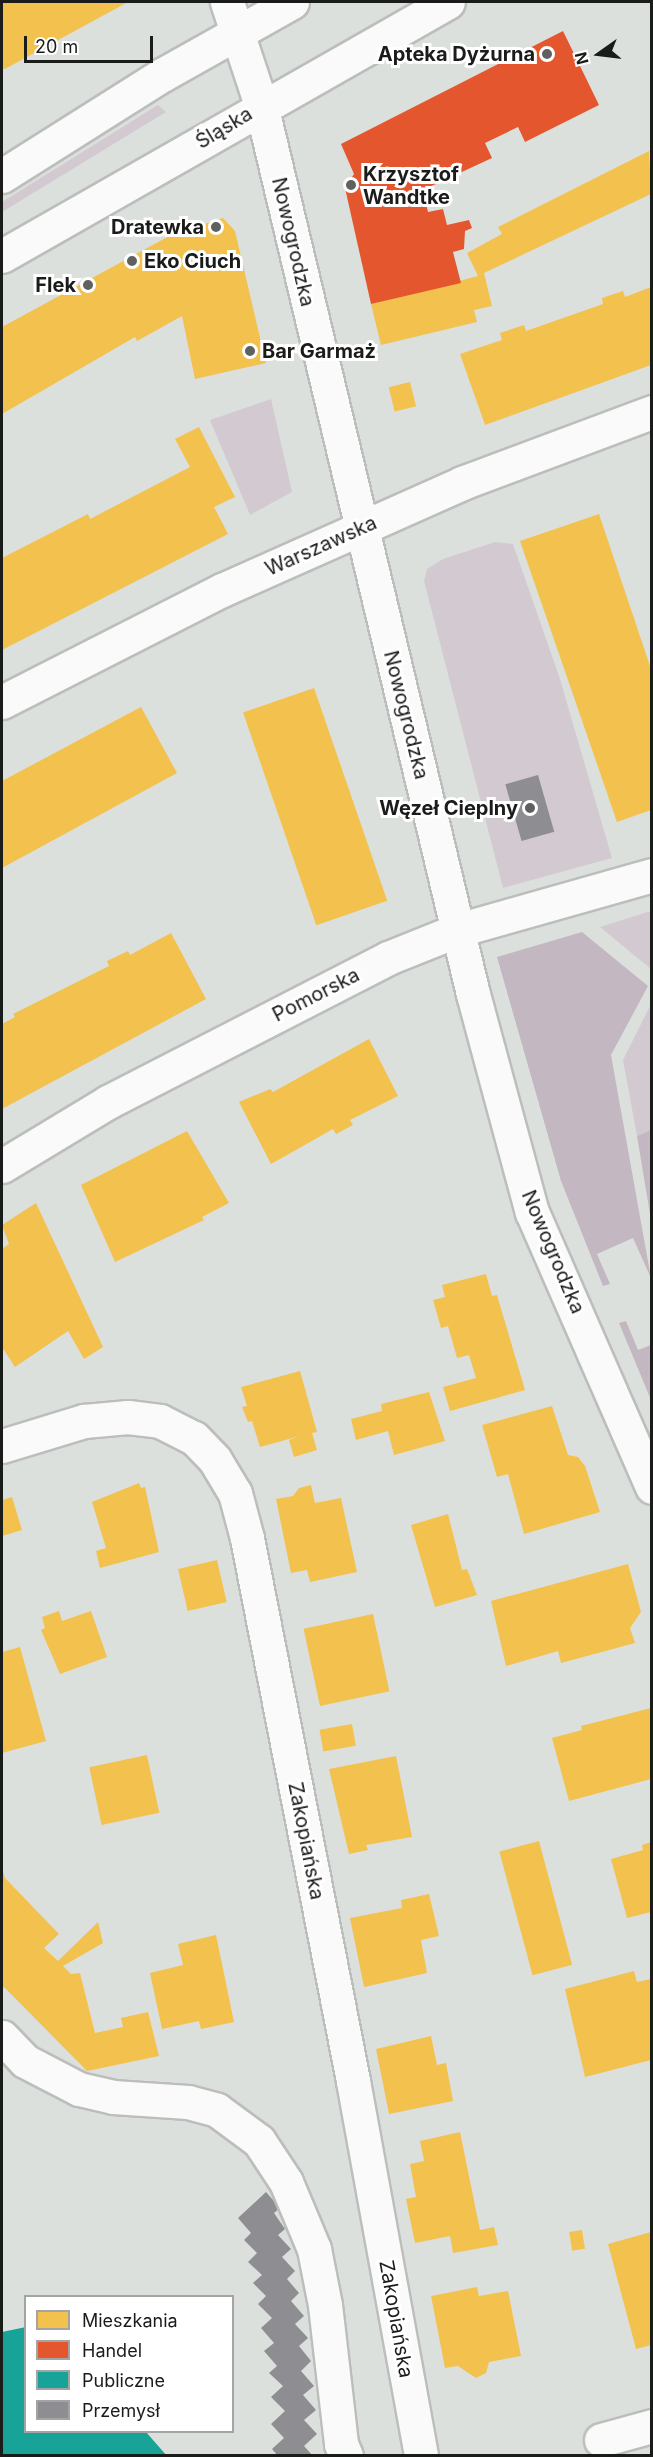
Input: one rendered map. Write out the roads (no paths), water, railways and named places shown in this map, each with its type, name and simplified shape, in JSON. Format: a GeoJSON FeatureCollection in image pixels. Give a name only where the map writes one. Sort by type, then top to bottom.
{"type":"FeatureCollection","features":[{"type":"Feature","properties":{"kind":"street"},"geometry":{"type":"LineString","coordinates":[[2,176],[233,16],[292,2]]}},
{"type":"Feature","properties":{"kind":"street","name":"Śląska"},"geometry":{"type":"LineString","coordinates":[[2,256],[261,105],[448,2]]}},
{"type":"Feature","properties":{"kind":"street","name":"Nowogrodzka"},"geometry":{"type":"LineString","coordinates":[[233,16],[261,105],[458,930],[532,1212],[651,1487]]}},
{"type":"Feature","properties":{"kind":"street","name":"Warszawska"},"geometry":{"type":"LineString","coordinates":[[2,702],[222,591],[462,483],[651,412]]}},
{"type":"Feature","properties":{"kind":"street","name":"Pomorska"},"geometry":{"type":"LineString","coordinates":[[2,1166],[137,1087],[388,958],[458,930],[651,875]]}},
{"type":"Feature","properties":{"kind":"street","name":"Zakopiańska"},"geometry":{"type":"LineString","coordinates":[[2,1446],[84,1421],[128,1418],[160,1421],[194,1438],[215,1460],[235,1493],[247,1538],[353,2081],[421,2456]]}},
{"type":"Feature","properties":{"kind":"street"},"geometry":{"type":"LineString","coordinates":[[2,2037],[25,2061],[79,2089],[113,2097],[188,2102],[217,2110],[259,2141],[286,2182],[314,2249],[325,2305],[341,2444],[346,2456]]}},
{"type":"Feature","properties":{"kind":"street"},"geometry":{"type":"LineString","coordinates":[[601,2440],[651,2426]]}},
{"type":"Feature","properties":{"kind":"place","name":"Apteka Dyżurna"},"geometry":{"type":"Point","coordinates":[547,54]}},
{"type":"Feature","properties":{"kind":"place","name":"Krzysztof Wandtke"},"geometry":{"type":"Point","coordinates":[351,185]}},
{"type":"Feature","properties":{"kind":"place","name":"Dratewka"},"geometry":{"type":"Point","coordinates":[216,227]}},
{"type":"Feature","properties":{"kind":"place","name":"Eko Ciuch"},"geometry":{"type":"Point","coordinates":[132,261]}},
{"type":"Feature","properties":{"kind":"place","name":"Flek"},"geometry":{"type":"Point","coordinates":[88,285]}},
{"type":"Feature","properties":{"kind":"place","name":"Bar Garmaż"},"geometry":{"type":"Point","coordinates":[250,351]}},
{"type":"Feature","properties":{"kind":"place","name":"Węzeł Cieplny"},"geometry":{"type":"Point","coordinates":[530,808]}}]}
